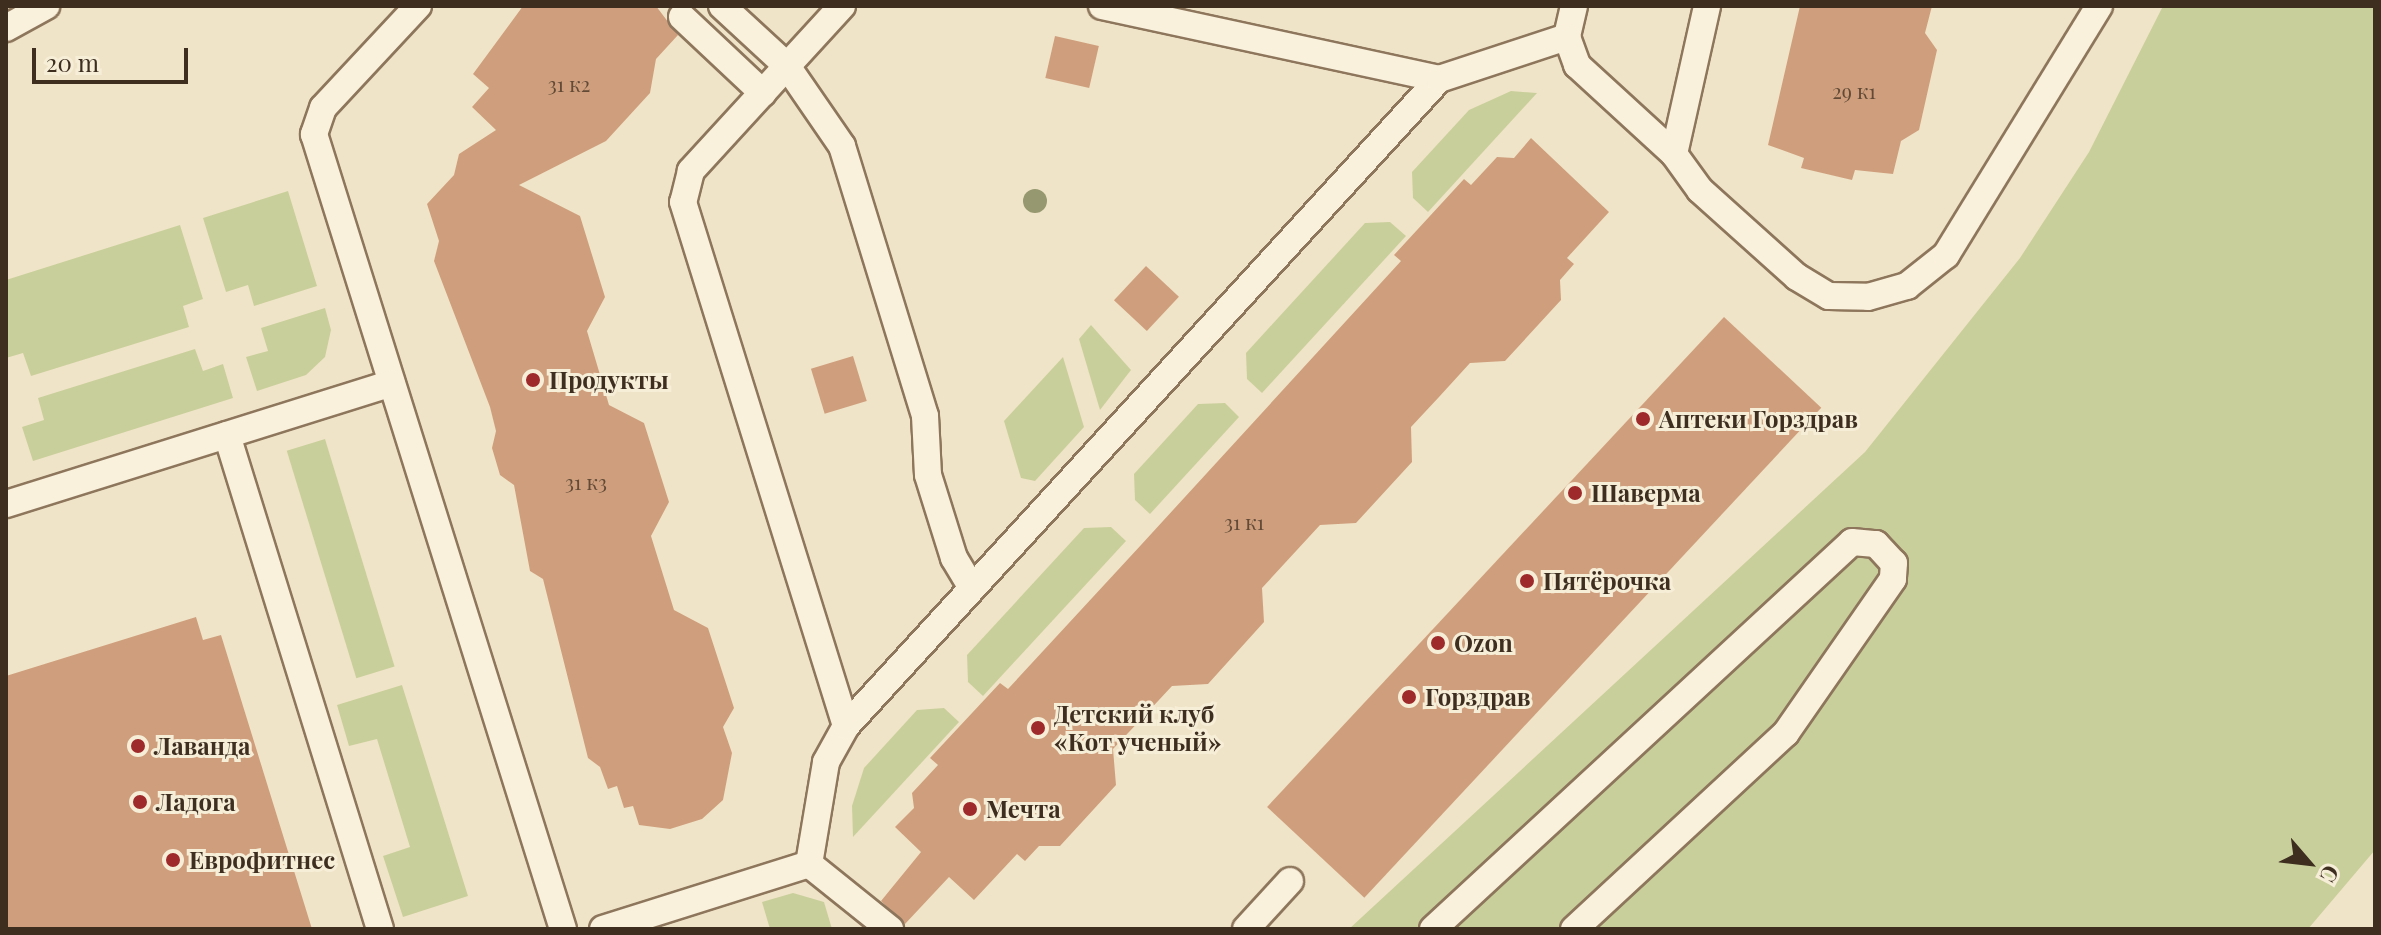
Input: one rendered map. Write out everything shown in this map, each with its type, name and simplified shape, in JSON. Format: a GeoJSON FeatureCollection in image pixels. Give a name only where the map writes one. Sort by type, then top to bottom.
{"type":"FeatureCollection","features":[{"type":"Feature","properties":{"kind":"lane"},"geometry":{"type":"LineString","coordinates":[[6,28],[46,6]]}},
{"type":"Feature","properties":{"kind":"lane"},"geometry":{"type":"LineString","coordinates":[[418,6],[323,108],[314,134],[563,929]]}},
{"type":"Feature","properties":{"kind":"lane"},"geometry":{"type":"LineString","coordinates":[[722,6],[787,66],[842,146],[925,416],[928,475],[954,558],[972,588]]}},
{"type":"Feature","properties":{"kind":"lane"},"geometry":{"type":"LineString","coordinates":[[842,6],[691,171],[683,202],[846,726]]}},
{"type":"Feature","properties":{"kind":"lane"},"geometry":{"type":"LineString","coordinates":[[1102,6],[1439,79]]}},
{"type":"Feature","properties":{"kind":"lane"},"geometry":{"type":"LineString","coordinates":[[1574,6],[1567,37],[1577,65],[1674,154],[1700,190],[1797,277],[1829,296],[1868,297],[1907,286],[1946,255],[1984,203],[2099,6]]}},
{"type":"Feature","properties":{"kind":"lane"},"geometry":{"type":"LineString","coordinates":[[1674,154],[1707,6]]}},
{"type":"Feature","properties":{"kind":"lane"},"geometry":{"type":"LineString","coordinates":[[682,17],[763,93]]}},
{"type":"Feature","properties":{"kind":"lane"},"geometry":{"type":"LineString","coordinates":[[809,864],[826,762],[846,726],[972,588],[1439,79],[1567,37]]}},
{"type":"Feature","properties":{"kind":"lane"},"geometry":{"type":"LineString","coordinates":[[6,504],[391,383]]}},
{"type":"Feature","properties":{"kind":"lane"},"geometry":{"type":"LineString","coordinates":[[227,435],[380,929]]}},
{"type":"Feature","properties":{"kind":"lane"},"geometry":{"type":"LineString","coordinates":[[1433,929],[1852,542],[1876,544],[1894,563],[1893,579],[1786,733],[1574,929]]}},
{"type":"Feature","properties":{"kind":"lane"},"geometry":{"type":"LineString","coordinates":[[603,929],[809,864]]}},
{"type":"Feature","properties":{"kind":"lane"},"geometry":{"type":"LineString","coordinates":[[809,864],[890,929]]}},
{"type":"Feature","properties":{"kind":"lane"},"geometry":{"type":"LineString","coordinates":[[1246,929],[1290,881]]}},
{"type":"Feature","properties":{"kind":"green space"},"geometry":{"type":"Polygon","coordinates":[[[2163,6],[2375,6],[2375,850],[2308,929],[1349,929],[1865,452],[2020,258],[2089,152],[2163,6]]]}},
{"type":"Feature","properties":{"kind":"green space"},"geometry":{"type":"Polygon","coordinates":[[[1511,91],[1537,93],[1428,212],[1413,198],[1412,172],[1469,110],[1511,91]]]}},
{"type":"Feature","properties":{"kind":"green space"},"geometry":{"type":"Polygon","coordinates":[[[288,191],[317,286],[254,306],[248,285],[226,292],[203,218],[288,191]]]}},
{"type":"Feature","properties":{"kind":"green space"},"geometry":{"type":"Polygon","coordinates":[[[1390,222],[1406,236],[1262,393],[1247,379],[1246,353],[1365,223],[1390,222]]]}},
{"type":"Feature","properties":{"kind":"green space"},"geometry":{"type":"Polygon","coordinates":[[[180,225],[203,299],[183,306],[189,327],[31,376],[23,353],[6,358],[6,280],[180,225]]]}},
{"type":"Feature","properties":{"kind":"green space"},"geometry":{"type":"Polygon","coordinates":[[[325,308],[331,330],[325,357],[306,375],[257,391],[246,357],[268,351],[261,328],[325,308]]]}},
{"type":"Feature","properties":{"kind":"green space"},"geometry":{"type":"Polygon","coordinates":[[[1091,325],[1131,370],[1100,410],[1079,339],[1091,325]]]}},
{"type":"Feature","properties":{"kind":"green space"},"geometry":{"type":"Polygon","coordinates":[[[195,349],[203,371],[223,364],[233,398],[33,461],[22,427],[44,420],[38,398],[195,349]]]}},
{"type":"Feature","properties":{"kind":"green space"},"geometry":{"type":"Polygon","coordinates":[[[1063,357],[1084,427],[1035,481],[1021,478],[1004,421],[1063,357]]]}},
{"type":"Feature","properties":{"kind":"green space"},"geometry":{"type":"Polygon","coordinates":[[[1225,403],[1239,417],[1150,514],[1135,500],[1134,474],[1198,404],[1225,403]]]}},
{"type":"Feature","properties":{"kind":"green space"},"geometry":{"type":"Polygon","coordinates":[[[325,439],[395,667],[356,678],[287,451],[325,439]]]}},
{"type":"Feature","properties":{"kind":"green space"},"geometry":{"type":"Polygon","coordinates":[[[1111,527],[1126,541],[983,696],[968,682],[967,655],[1084,528],[1111,527]]]}},
{"type":"Feature","properties":{"kind":"green space"},"geometry":{"type":"Polygon","coordinates":[[[402,685],[468,896],[403,917],[383,856],[410,847],[377,739],[349,746],[337,705],[402,685]]]}},
{"type":"Feature","properties":{"kind":"green space"},"geometry":{"type":"Polygon","coordinates":[[[944,708],[959,722],[853,837],[852,806],[864,768],[917,710],[944,708]]]}},
{"type":"Feature","properties":{"kind":"green space"},"geometry":{"type":"Polygon","coordinates":[[[793,893],[824,902],[832,929],[770,929],[762,902],[793,893]]]}},
{"type":"Feature","properties":{"kind":"building"},"geometry":{"type":"Polygon","coordinates":[[[523,6],[656,6],[678,35],[656,59],[650,93],[606,141],[519,185],[580,216],[605,297],[587,331],[609,405],[644,423],[669,502],[651,536],[674,610],[708,628],[734,708],[723,727],[732,753],[723,800],[702,819],[670,829],[639,825],[633,806],[624,808],[617,786],[608,789],[600,767],[588,758],[543,579],[530,571],[514,485],[500,475],[492,448],[496,431],[490,407],[434,261],[439,241],[427,204],[454,175],[459,154],[496,130],[472,107],[489,88],[473,74],[523,6]]]}},
{"type":"Feature","properties":{"kind":"building"},"geometry":{"type":"Polygon","coordinates":[[[1800,6],[1932,6],[1925,33],[1937,50],[1919,130],[1901,141],[1893,174],[1855,170],[1852,180],[1801,168],[1804,158],[1768,145],[1800,6]]]}},
{"type":"Feature","properties":{"kind":"building"},"geometry":{"type":"Polygon","coordinates":[[[1055,36],[1099,46],[1089,88],[1045,78],[1055,36]]]}},
{"type":"Feature","properties":{"kind":"building"},"geometry":{"type":"Polygon","coordinates":[[[1531,138],[1609,212],[1567,258],[1574,264],[1560,280],[1561,300],[1505,361],[1470,363],[1411,427],[1412,462],[1356,523],[1320,525],[1262,588],[1264,622],[1208,684],[1172,686],[1113,749],[1116,785],[1060,846],[1039,846],[1025,861],[1017,854],[974,900],[949,877],[905,924],[881,901],[921,852],[895,827],[914,808],[912,793],[938,765],[930,758],[1000,683],[1008,689],[1141,545],[1401,261],[1394,255],[1464,179],[1471,185],[1497,157],[1514,158],[1531,138]]]}},
{"type":"Feature","properties":{"kind":"building"},"geometry":{"type":"Polygon","coordinates":[[[1146,266],[1179,297],[1147,331],[1114,300],[1146,266]]]}},
{"type":"Feature","properties":{"kind":"building"},"geometry":{"type":"Polygon","coordinates":[[[1724,317],[1821,408],[1364,898],[1267,807],[1724,317]]]}},
{"type":"Feature","properties":{"kind":"building"},"geometry":{"type":"Polygon","coordinates":[[[853,356],[867,401],[825,414],[811,369],[853,356]]]}},
{"type":"Feature","properties":{"kind":"building","name":"Ладога"},"geometry":{"type":"Polygon","coordinates":[[[196,617],[203,640],[221,635],[312,929],[6,929],[6,676],[196,617]]]}},
{"type":"Feature","properties":{"kind":"place","name":"Продукты"},"geometry":{"type":"Point","coordinates":[533,380]}},
{"type":"Feature","properties":{"kind":"place","name":"Аптеки Горздрав"},"geometry":{"type":"Point","coordinates":[1643,419]}},
{"type":"Feature","properties":{"kind":"place","name":"Шаверма"},"geometry":{"type":"Point","coordinates":[1575,493]}},
{"type":"Feature","properties":{"kind":"place","name":"Пятёрочка"},"geometry":{"type":"Point","coordinates":[1527,581]}},
{"type":"Feature","properties":{"kind":"place","name":"Ozon"},"geometry":{"type":"Point","coordinates":[1438,643]}},
{"type":"Feature","properties":{"kind":"place","name":"Горздрав"},"geometry":{"type":"Point","coordinates":[1409,697]}},
{"type":"Feature","properties":{"kind":"place","name":"Детский клуб «Кот ученый»"},"geometry":{"type":"Point","coordinates":[1038,728]}},
{"type":"Feature","properties":{"kind":"place","name":"Лаванда"},"geometry":{"type":"Point","coordinates":[138,746]}},
{"type":"Feature","properties":{"kind":"place","name":"Ладога"},"geometry":{"type":"Point","coordinates":[140,802]}},
{"type":"Feature","properties":{"kind":"place","name":"Мечта"},"geometry":{"type":"Point","coordinates":[970,809]}},
{"type":"Feature","properties":{"kind":"place","name":"Еврофитнес"},"geometry":{"type":"Point","coordinates":[173,860]}}]}
